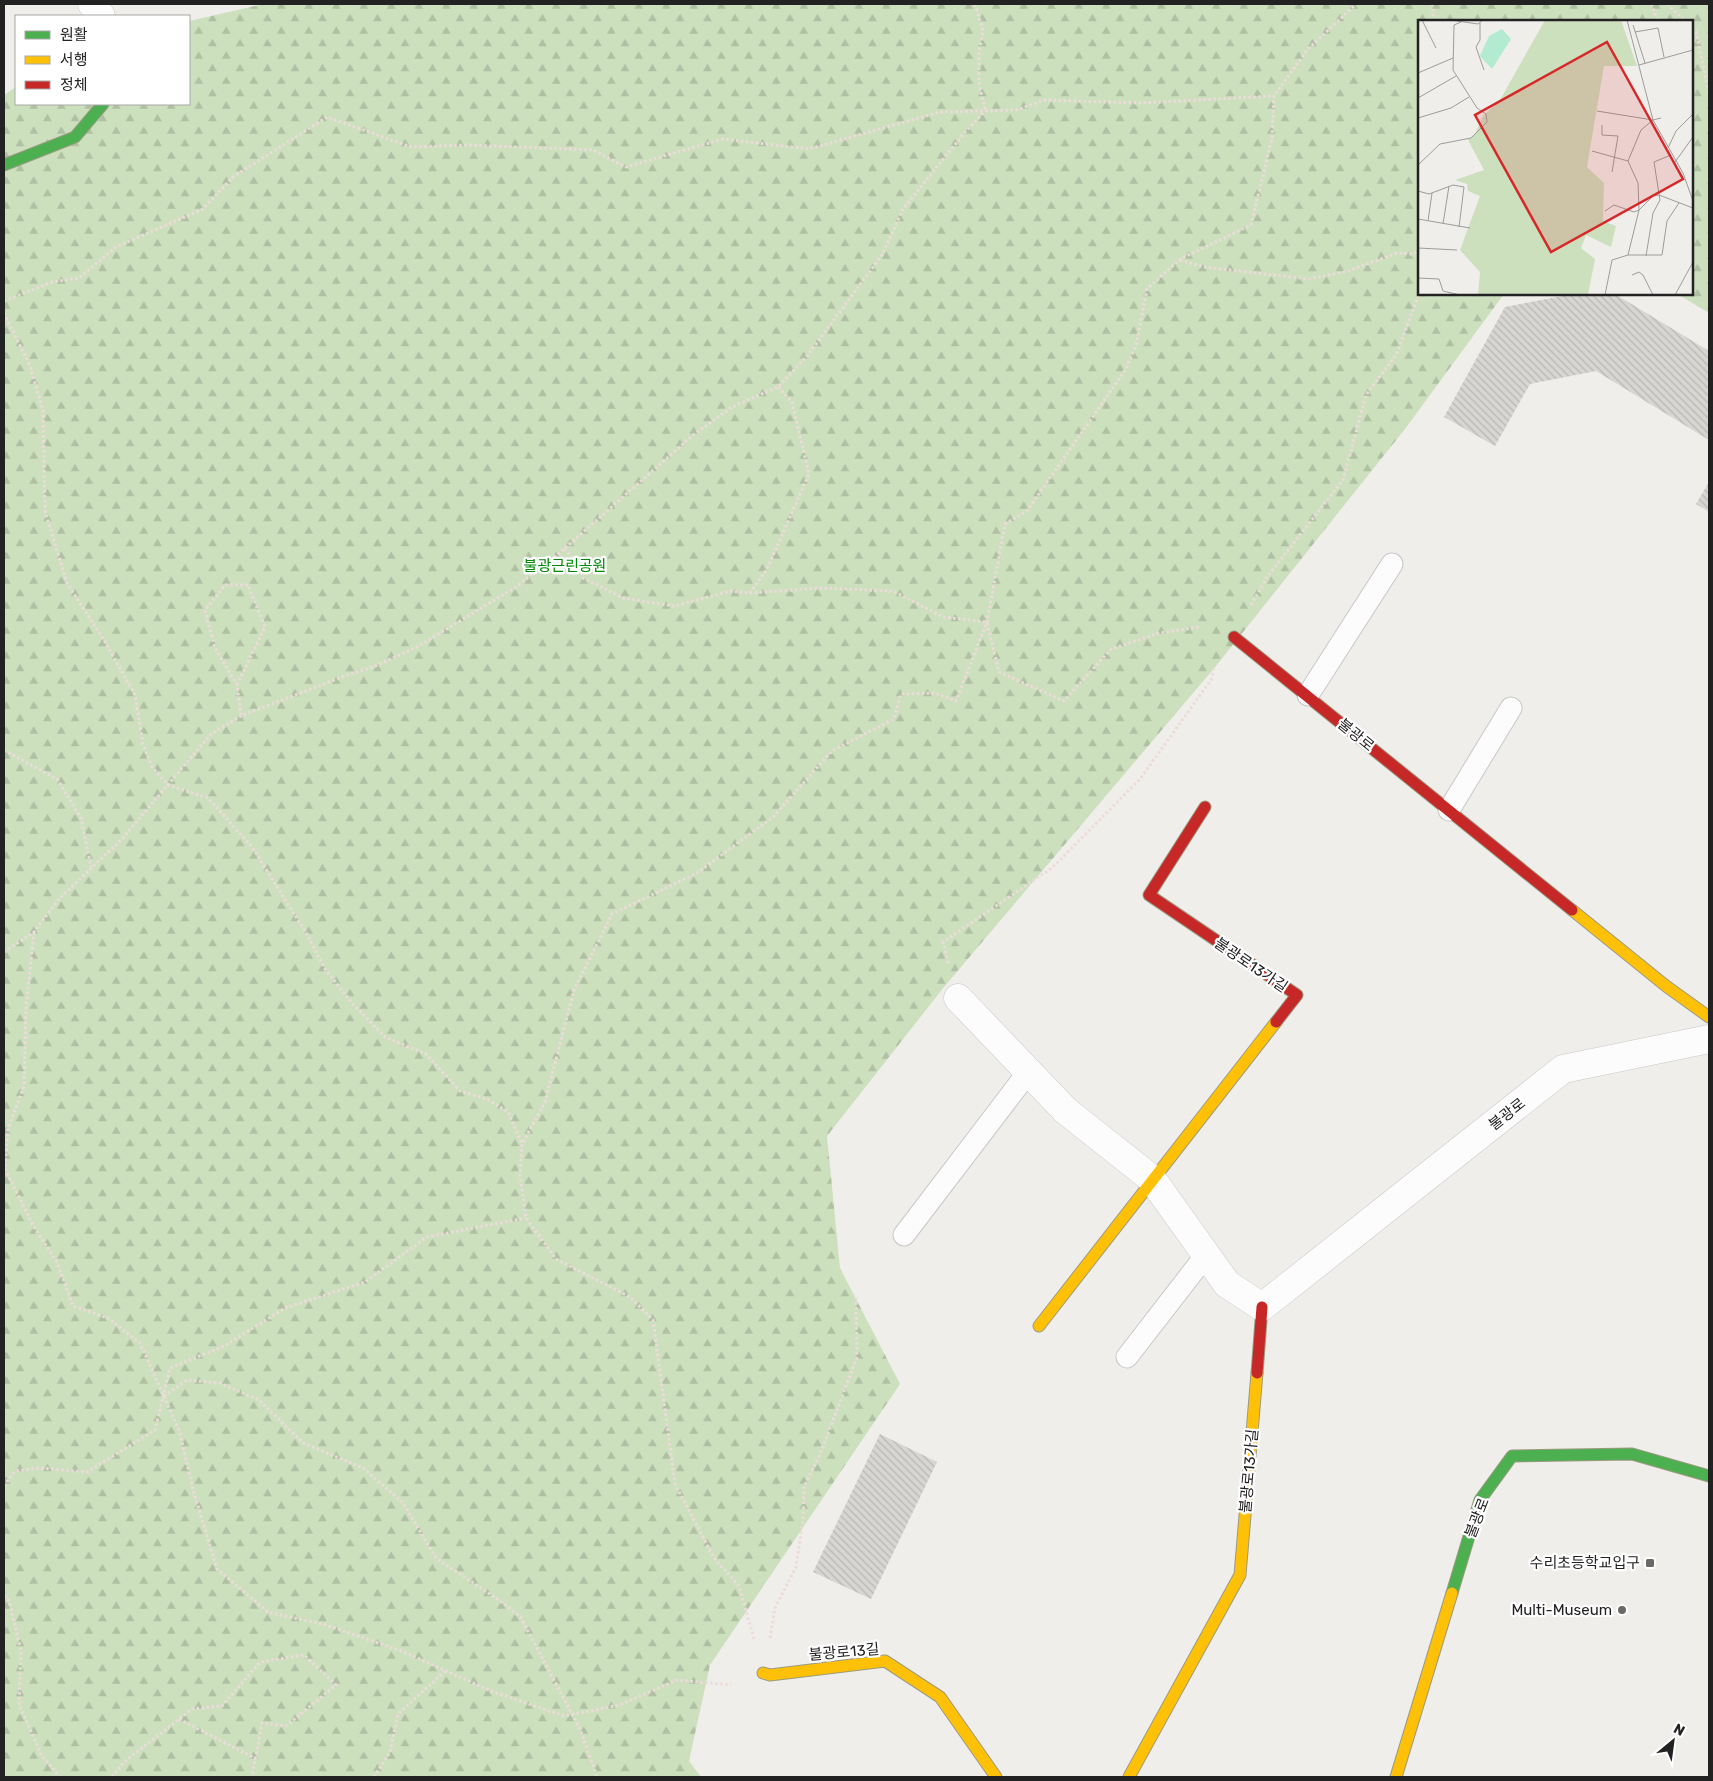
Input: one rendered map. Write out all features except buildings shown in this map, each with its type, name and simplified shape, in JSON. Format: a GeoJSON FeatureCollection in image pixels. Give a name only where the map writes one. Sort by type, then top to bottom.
{"type":"FeatureCollection","features":[{"type":"Feature","properties":{"kind":"street"},"geometry":{"type":"LineString","coordinates":[[92,4],[100,15]]}},
{"type":"Feature","properties":{"kind":"street"},"geometry":{"type":"LineString","coordinates":[[4,165],[75,137],[102,105]]}},
{"type":"Feature","properties":{"kind":"street","name":"불광로"},"geometry":{"type":"LineString","coordinates":[[1234,637],[1666,986],[1709,1017]]}},
{"type":"Feature","properties":{"kind":"street","name":"불광로13가길"},"geometry":{"type":"LineString","coordinates":[[1039,1326],[1152,1178],[1296,995],[1149,896],[1206,807]]}},
{"type":"Feature","properties":{"kind":"street"},"geometry":{"type":"LineString","coordinates":[[958,998],[1065,1110],[1152,1178],[1227,1284],[1262,1307]]}},
{"type":"Feature","properties":{"kind":"street","name":"불광로"},"geometry":{"type":"LineString","coordinates":[[1262,1307],[1563,1069],[1709,1039]]}},
{"type":"Feature","properties":{"kind":"street","name":"불광로13가길"},"geometry":{"type":"LineString","coordinates":[[1129,1777],[1240,1575],[1262,1307]]}},
{"type":"Feature","properties":{"kind":"street","name":"불광로"},"geometry":{"type":"LineString","coordinates":[[1396,1777],[1480,1500],[1512,1456],[1632,1454],[1709,1476]]}},
{"type":"Feature","properties":{"kind":"street","name":"불광로13길"},"geometry":{"type":"LineString","coordinates":[[763,1674],[770,1675],[885,1661],[940,1697],[996,1777]]}},
{"type":"Feature","properties":{"kind":"lane"},"geometry":{"type":"LineString","coordinates":[[1308,695],[1392,564]]}},
{"type":"Feature","properties":{"kind":"lane"},"geometry":{"type":"LineString","coordinates":[[1449,810],[1511,708]]}},
{"type":"Feature","properties":{"kind":"lane"},"geometry":{"type":"LineString","coordinates":[[904,1235],[1029,1071]]}},
{"type":"Feature","properties":{"kind":"lane"},"geometry":{"type":"LineString","coordinates":[[1127,1357],[1206,1255]]}},
{"type":"Feature","properties":{"kind":"path"},"geometry":{"type":"LineString","coordinates":[[975,4],[983,32],[979,52],[979,85],[986,111]]}},
{"type":"Feature","properties":{"kind":"path"},"geometry":{"type":"LineString","coordinates":[[763,1674],[739,1586],[714,1558],[675,1484],[654,1320],[630,1297],[556,1259],[526,1218],[520,1174],[522,1144],[545,1102],[574,990],[612,914],[697,873],[773,817],[832,752],[894,719],[901,694],[935,694],[956,701],[987,622],[1005,524],[1027,511],[1126,369],[1136,344],[1147,289],[1180,260],[1251,225],[1272,138],[1274,96],[1308,48],[1356,4]]}},
{"type":"Feature","properties":{"kind":"path"},"geometry":{"type":"LineString","coordinates":[[1432,4],[1434,20]]}},
{"type":"Feature","properties":{"kind":"path"},"geometry":{"type":"LineString","coordinates":[[1651,4],[1658,20]]}},
{"type":"Feature","properties":{"kind":"path"},"geometry":{"type":"LineString","coordinates":[[1667,4],[1684,20]]}},
{"type":"Feature","properties":{"kind":"path"},"geometry":{"type":"LineString","coordinates":[[1693,29],[1696,32],[1709,93]]}},
{"type":"Feature","properties":{"kind":"path"},"geometry":{"type":"LineString","coordinates":[[4,301],[52,282],[79,278],[116,247],[203,208],[233,177],[327,117],[411,146],[467,145],[593,150],[626,167],[723,139],[809,149],[940,112],[1016,110],[1044,100],[1141,103],[1274,96]]}},
{"type":"Feature","properties":{"kind":"path"},"geometry":{"type":"LineString","coordinates":[[4,952],[34,932],[59,899],[122,838],[211,734],[241,716],[347,675],[373,667],[417,647],[516,587],[564,549],[692,436],[732,407],[778,387],[807,356],[882,255],[903,209],[966,131],[986,111]]}},
{"type":"Feature","properties":{"kind":"path"},"geometry":{"type":"LineString","coordinates":[[1180,260],[1204,268],[1309,279],[1348,271],[1397,253],[1413,254],[1418,252]]}},
{"type":"Feature","properties":{"kind":"path"},"geometry":{"type":"LineString","coordinates":[[958,998],[943,942],[1052,868],[1140,780],[1211,680],[1216,659],[1234,637],[1267,577],[1342,480],[1366,395],[1396,355],[1420,295]]}},
{"type":"Feature","properties":{"kind":"path"},"geometry":{"type":"LineString","coordinates":[[4,313],[30,366],[43,410],[45,511],[67,583],[104,640],[135,695],[143,744],[152,767],[168,784],[208,798],[252,847],[308,936],[326,969],[352,1003],[385,1037],[426,1054],[460,1091],[487,1099],[508,1112],[522,1144]]}},
{"type":"Feature","properties":{"kind":"path"},"geometry":{"type":"LineString","coordinates":[[750,593],[767,569],[809,474],[792,402],[778,387]]}},
{"type":"Feature","properties":{"kind":"path"},"geometry":{"type":"LineString","coordinates":[[564,549],[578,562],[583,578],[623,598],[674,606],[731,592],[750,593],[820,588],[893,590],[943,617],[987,622]]}},
{"type":"Feature","properties":{"kind":"path"},"geometry":{"type":"LineString","coordinates":[[237,686],[265,626],[248,584],[225,585],[205,610],[215,648],[237,686],[241,716]]}},
{"type":"Feature","properties":{"kind":"path"},"geometry":{"type":"LineString","coordinates":[[987,622],[999,672],[1064,701],[1111,649],[1159,633],[1204,627]]}},
{"type":"Feature","properties":{"kind":"path"},"geometry":{"type":"LineString","coordinates":[[4,750],[57,780],[81,818],[91,868]]}},
{"type":"Feature","properties":{"kind":"path"},"geometry":{"type":"LineString","coordinates":[[34,932],[26,1008],[24,1086],[8,1129],[5,1169],[35,1230],[57,1262],[73,1306],[108,1318],[140,1343],[179,1430],[194,1493],[218,1569],[268,1612],[326,1625],[404,1652],[490,1691],[564,1716],[572,1716],[620,1704],[676,1680],[742,1686],[763,1674],[775,1608],[796,1568],[804,1487],[821,1452],[857,1357],[856,1294]]}},
{"type":"Feature","properties":{"kind":"path"},"geometry":{"type":"LineString","coordinates":[[4,1486],[15,1471],[41,1468],[87,1472],[155,1430],[170,1368],[224,1346],[285,1308],[365,1282],[427,1237],[526,1218]]}},
{"type":"Feature","properties":{"kind":"path"},"geometry":{"type":"LineString","coordinates":[[164,1396],[187,1380],[219,1383],[259,1400],[303,1443],[362,1468],[403,1503],[436,1558],[506,1605],[521,1618],[580,1729],[597,1777]]}},
{"type":"Feature","properties":{"kind":"path"},"geometry":{"type":"LineString","coordinates":[[4,1596],[9,1600],[21,1651],[19,1705],[42,1756],[60,1777]]}},
{"type":"Feature","properties":{"kind":"path"},"geometry":{"type":"LineString","coordinates":[[112,1777],[124,1762],[192,1709],[222,1706],[260,1662],[304,1656],[336,1685],[286,1726],[262,1722],[252,1777]]}},
{"type":"Feature","properties":{"kind":"path"},"geometry":{"type":"LineString","coordinates":[[374,1777],[390,1752],[398,1714],[445,1671]]}},
{"type":"Feature","properties":{"kind":"path"},"geometry":{"type":"LineString","coordinates":[[179,1719],[256,1759]]}},
{"type":"Feature","properties":{"kind":"green space","name":"불광근린공원"},"geometry":{"type":"Polygon","coordinates":[[[264,4],[1709,4],[1709,313],[1679,295],[1693,295],[1693,20],[1418,20],[1418,295],[1503,295],[1405,429],[1216,666],[944,987],[827,1136],[840,1268],[900,1384],[710,1665],[689,1761],[701,1777],[4,1777],[4,95],[15,88],[15,105],[190,105],[190,21],[264,4]]]}},
{"type":"Feature","properties":{"kind":"traffic: fast"},"geometry":{"type":"LineString","coordinates":[[4,165],[75,137],[102,105]]}},
{"type":"Feature","properties":{"kind":"traffic: fast"},"geometry":{"type":"LineString","coordinates":[[1452,1593],[1480,1500],[1512,1456],[1632,1454],[1709,1476]]}},
{"type":"Feature","properties":{"kind":"traffic: slow"},"geometry":{"type":"LineString","coordinates":[[1572,910],[1666,986],[1709,1017]]}},
{"type":"Feature","properties":{"kind":"traffic: slow"},"geometry":{"type":"LineString","coordinates":[[1039,1326],[1276,1022]]}},
{"type":"Feature","properties":{"kind":"traffic: slow"},"geometry":{"type":"LineString","coordinates":[[1129,1777],[1240,1575],[1257,1373]]}},
{"type":"Feature","properties":{"kind":"traffic: slow"},"geometry":{"type":"LineString","coordinates":[[1396,1777],[1452,1593]]}},
{"type":"Feature","properties":{"kind":"traffic: slow"},"geometry":{"type":"LineString","coordinates":[[763,1673],[770,1675],[885,1661],[940,1697],[996,1777]]}},
{"type":"Feature","properties":{"kind":"traffic: jam"},"geometry":{"type":"LineString","coordinates":[[1234,637],[1572,910]]}},
{"type":"Feature","properties":{"kind":"traffic: jam"},"geometry":{"type":"LineString","coordinates":[[1205,807],[1149,895],[1297,995],[1276,1022]]}},
{"type":"Feature","properties":{"kind":"traffic: jam"},"geometry":{"type":"LineString","coordinates":[[1257,1373],[1262,1307]]}},
{"type":"Feature","properties":{"kind":"place","name":"수리초등학교입구"},"geometry":{"type":"Point","coordinates":[1650,1563]}},
{"type":"Feature","properties":{"kind":"place","name":"Multi-Museum"},"geometry":{"type":"Point","coordinates":[1622,1610]}}]}
